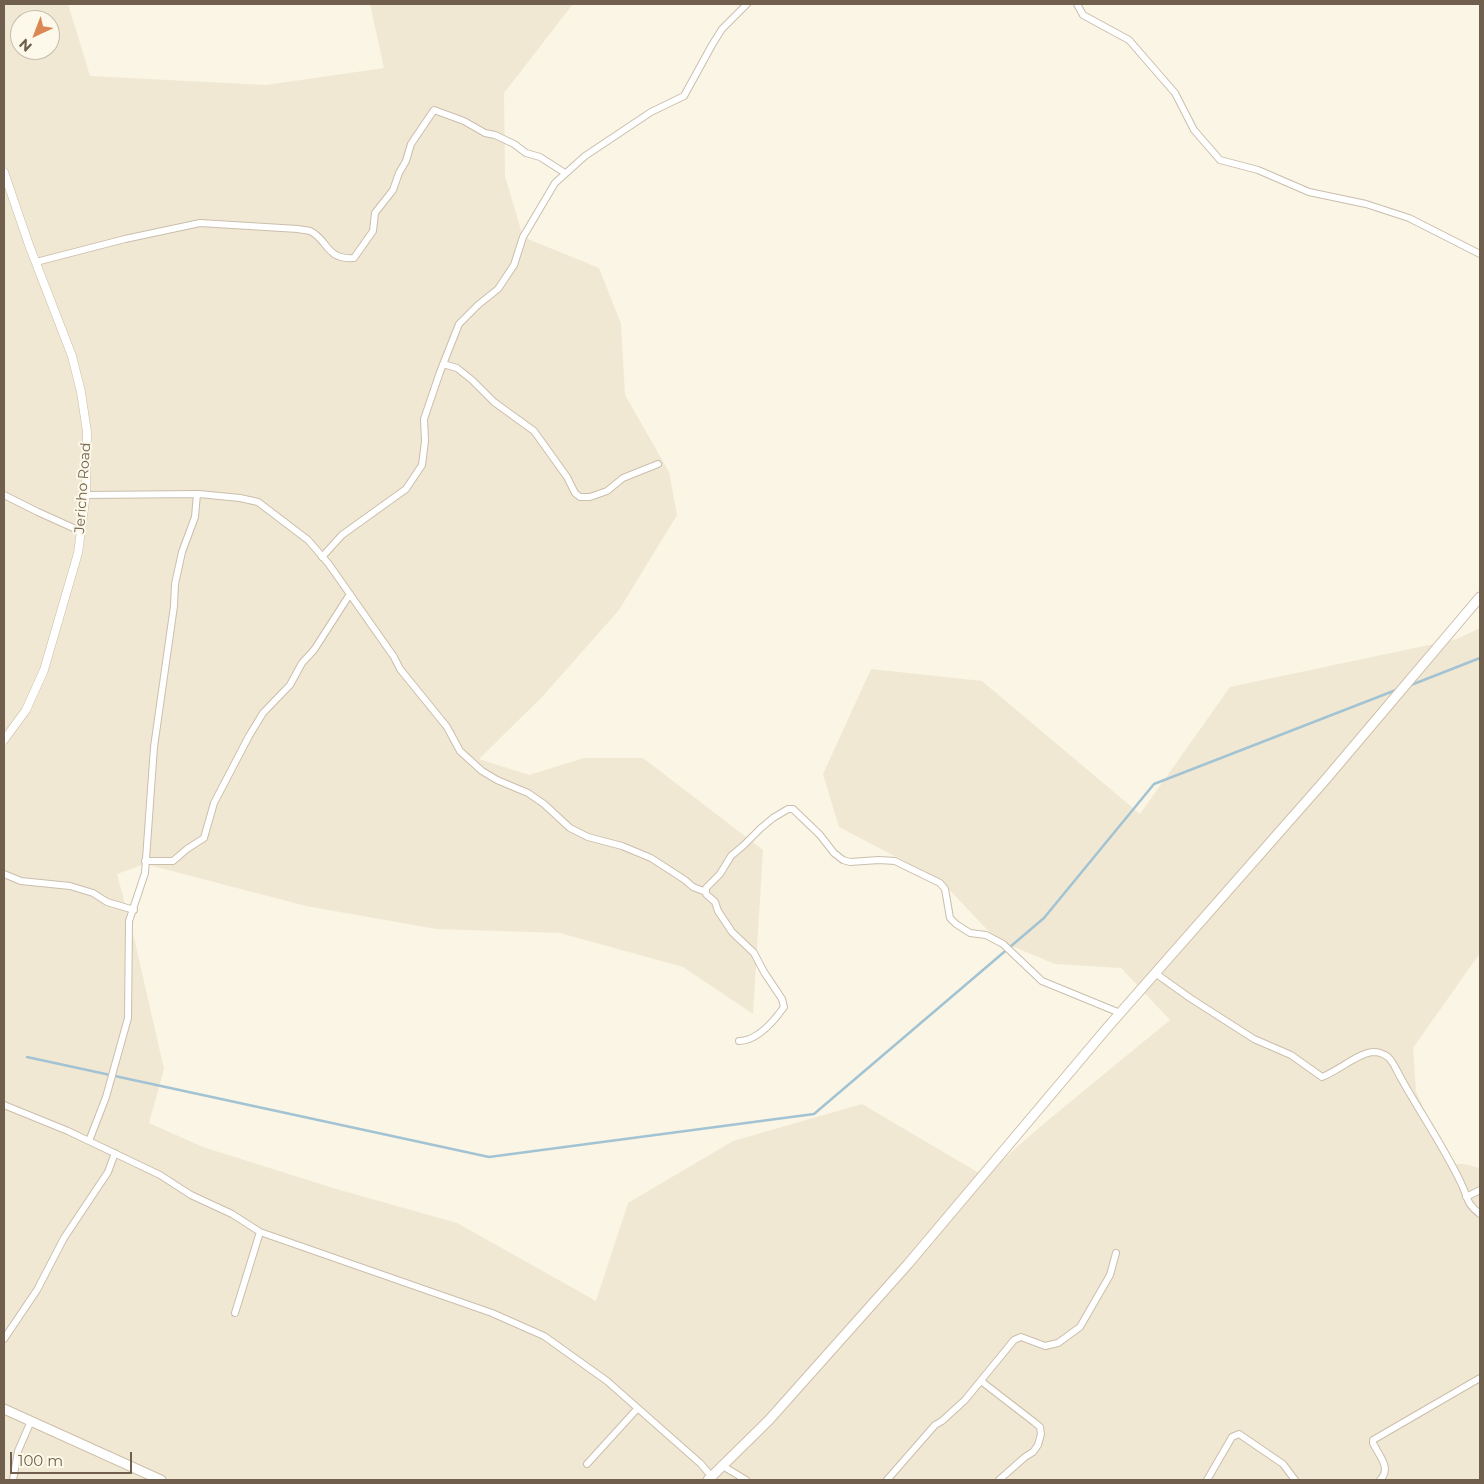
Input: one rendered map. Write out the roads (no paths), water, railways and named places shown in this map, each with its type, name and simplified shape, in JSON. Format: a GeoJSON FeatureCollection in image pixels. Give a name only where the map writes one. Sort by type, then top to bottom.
{"type":"FeatureCollection","features":[{"type":"Feature","properties":{"kind":"main road"},"geometry":{"type":"LineString","coordinates":[[709,1478],[769,1420],[908,1264],[1120,1013],[1326,779],[1480,597]]}},
{"type":"Feature","properties":{"kind":"main road"},"geometry":{"type":"LineString","coordinates":[[4,1409],[162,1480]]}},
{"type":"Feature","properties":{"kind":"street"},"geometry":{"type":"LineString","coordinates":[[322,556],[342,535],[406,489],[422,465],[425,441],[424,419],[459,324],[498,288],[514,265],[523,237],[555,183],[585,156],[651,112],[684,96],[722,29],[747,4]]}},
{"type":"Feature","properties":{"kind":"street"},"geometry":{"type":"LineString","coordinates":[[1077,4],[1083,15],[1129,40],[1175,93],[1194,130],[1220,160],[1258,170],[1309,192],[1366,204],[1409,218],[1480,254]]}},
{"type":"Feature","properties":{"kind":"street"},"geometry":{"type":"LineString","coordinates":[[36,262],[125,239],[200,223],[311,231],[330,251],[344,259],[354,258],[373,232],[375,214],[393,190],[406,161],[411,144],[434,110],[464,121],[485,133],[495,135],[514,144],[526,153],[540,157],[566,174]]}},
{"type":"Feature","properties":{"kind":"street","name":"Jericho Road"},"geometry":{"type":"LineString","coordinates":[[4,172],[72,356],[81,392],[87,432],[85,495],[78,553],[44,670],[26,710],[4,740]]}},
{"type":"Feature","properties":{"kind":"street"},"geometry":{"type":"LineString","coordinates":[[444,364],[457,368],[494,402],[534,430],[567,477],[575,493],[580,497],[590,497],[607,491],[623,478],[658,464]]}},
{"type":"Feature","properties":{"kind":"street"},"geometry":{"type":"LineString","coordinates":[[89,1141],[106,1097],[128,1018],[129,920],[134,910],[145,873],[154,747],[172,622],[175,584],[182,552],[196,517],[197,494]]}},
{"type":"Feature","properties":{"kind":"street"},"geometry":{"type":"LineString","coordinates":[[85,495],[197,494],[240,498],[258,502],[308,540],[328,563],[394,656],[400,669],[446,727],[460,751],[482,771],[544,804],[570,828],[588,837],[622,846],[651,858],[693,887],[706,892],[715,902],[718,911],[732,932],[754,953],[782,999],[784,1007],[762,1030],[748,1041],[739,1041]]}},
{"type":"Feature","properties":{"kind":"street"},"geometry":{"type":"LineString","coordinates":[[4,495],[80,531]]}},
{"type":"Feature","properties":{"kind":"street"},"geometry":{"type":"LineString","coordinates":[[146,861],[173,861],[204,838],[214,803],[263,713],[290,685],[302,663],[314,650],[350,594]]}},
{"type":"Feature","properties":{"kind":"street"},"geometry":{"type":"LineString","coordinates":[[706,892],[706,888],[720,874],[731,856],[773,818],[788,809],[793,809],[820,834],[843,860],[850,862],[895,861],[940,883],[945,889],[950,918],[956,924],[970,933],[986,935],[1003,944],[1042,982],[1120,1013]]}},
{"type":"Feature","properties":{"kind":"street"},"geometry":{"type":"LineString","coordinates":[[4,874],[21,881],[70,886],[92,893],[107,902],[134,910]]}},
{"type":"Feature","properties":{"kind":"street"},"geometry":{"type":"LineString","coordinates":[[1155,973],[1254,1039],[1291,1055],[1322,1077],[1333,1073],[1366,1053],[1376,1052],[1386,1056],[1396,1066],[1401,1079],[1431,1127],[1461,1183],[1471,1208],[1480,1214]]}},
{"type":"Feature","properties":{"kind":"street"},"geometry":{"type":"LineString","coordinates":[[4,1105],[89,1141],[160,1175],[191,1195],[232,1214],[260,1232],[492,1312],[544,1336],[607,1381],[701,1464],[709,1478]]}},
{"type":"Feature","properties":{"kind":"street"},"geometry":{"type":"LineString","coordinates":[[4,1338],[37,1290],[64,1238],[108,1172],[115,1153]]}},
{"type":"Feature","properties":{"kind":"street"},"geometry":{"type":"LineString","coordinates":[[1466,1197],[1480,1190]]}},
{"type":"Feature","properties":{"kind":"street"},"geometry":{"type":"LineString","coordinates":[[235,1313],[260,1232]]}},
{"type":"Feature","properties":{"kind":"street"},"geometry":{"type":"LineString","coordinates":[[887,1480],[935,1425],[965,1400],[1014,1340],[1021,1337],[1046,1346],[1058,1343],[1080,1327],[1110,1275],[1116,1253]]}},
{"type":"Feature","properties":{"kind":"street"},"geometry":{"type":"LineString","coordinates":[[1380,1480],[1385,1475],[1386,1468],[1373,1443],[1374,1440],[1480,1378]]}},
{"type":"Feature","properties":{"kind":"street"},"geometry":{"type":"LineString","coordinates":[[981,1381],[1040,1428],[1041,1434],[1033,1452],[998,1480]]}},
{"type":"Feature","properties":{"kind":"street"},"geometry":{"type":"LineString","coordinates":[[587,1464],[637,1409]]}},
{"type":"Feature","properties":{"kind":"street"},"geometry":{"type":"LineString","coordinates":[[13,1480],[18,1451],[31,1421]]}},
{"type":"Feature","properties":{"kind":"street"},"geometry":{"type":"LineString","coordinates":[[1207,1480],[1232,1437],[1239,1434],[1283,1464],[1295,1480]]}},
{"type":"Feature","properties":{"kind":"street"},"geometry":{"type":"LineString","coordinates":[[721,1465],[746,1480]]}},
{"type":"Feature","properties":{"kind":"waterway"},"geometry":{"type":"LineString","coordinates":[[1411,685],[1480,658]]}},
{"type":"Feature","properties":{"kind":"waterway"},"geometry":{"type":"LineString","coordinates":[[27,1057],[489,1157],[814,1114],[1044,918],[1154,784],[1396,690]]}}]}
